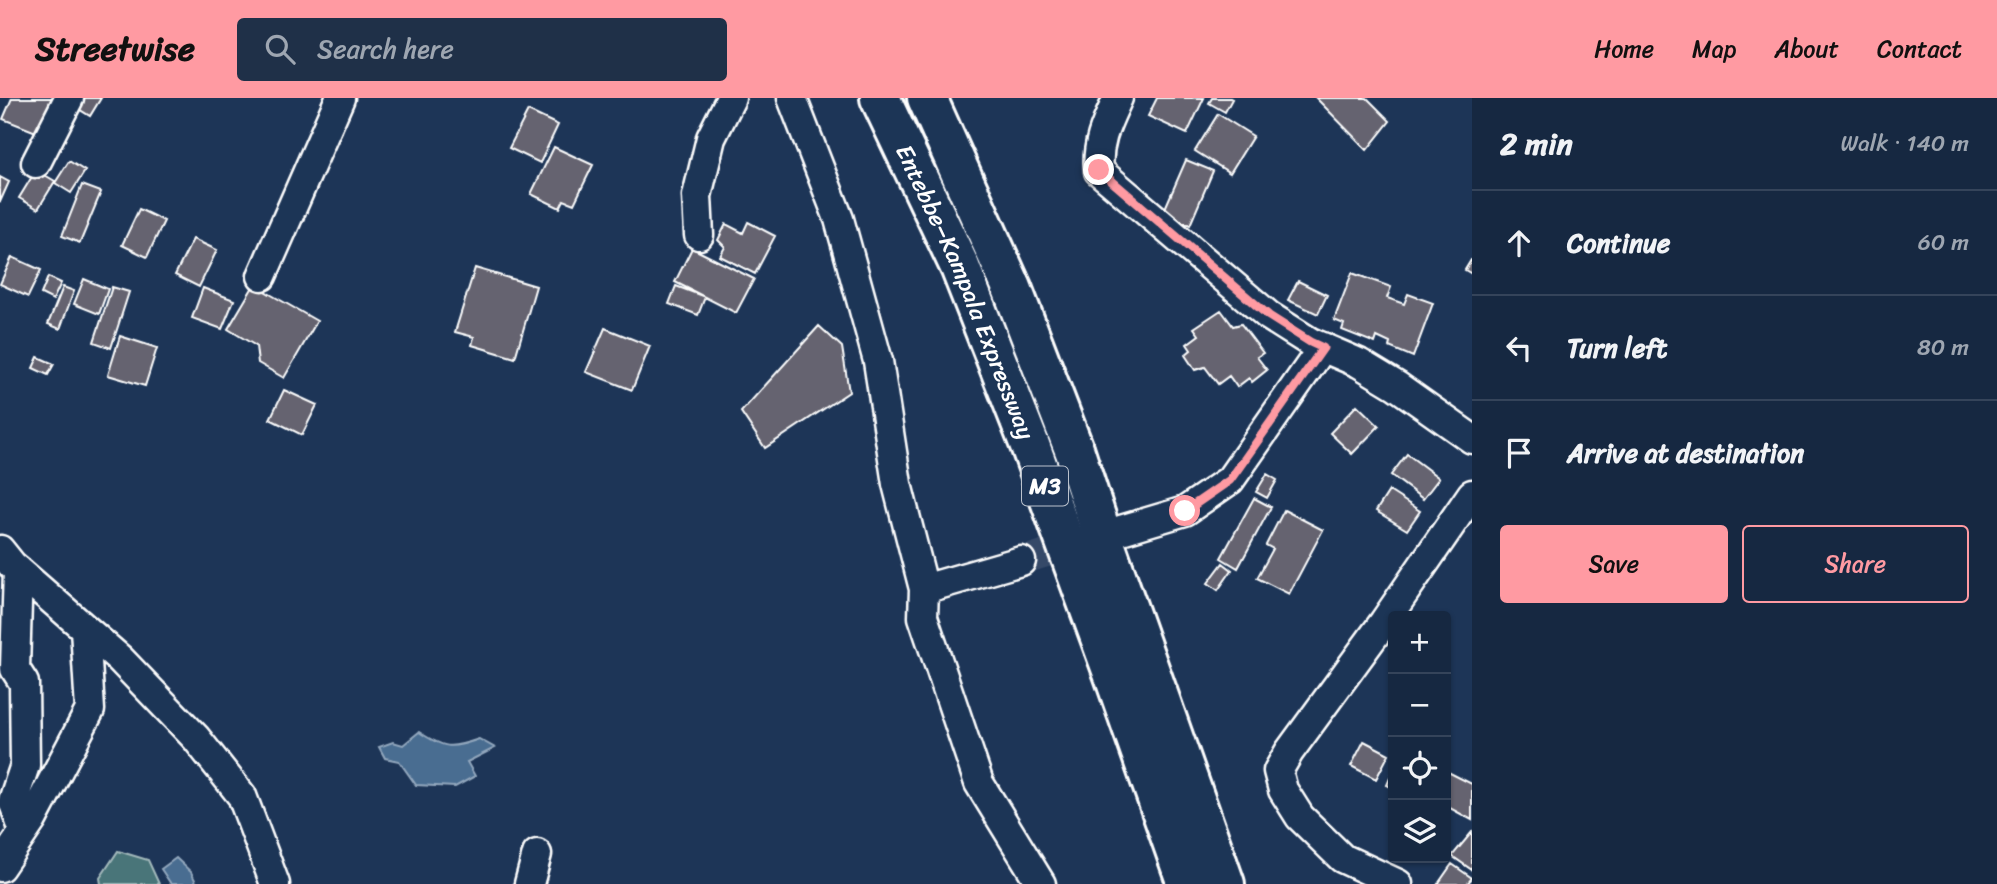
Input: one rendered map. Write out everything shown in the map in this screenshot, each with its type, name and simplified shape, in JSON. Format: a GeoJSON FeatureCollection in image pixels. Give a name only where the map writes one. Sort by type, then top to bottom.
{"type":"FeatureCollection","features":[{"type":"Feature","properties":{"kind":"highway","name":"Entebbe–Kampala Expressway"},"geometry":{"type":"LineString","coordinates":[[880,98],[960,267],[1031,448],[1187,884]]}},
{"type":"Feature","properties":{"kind":"highway","name":"Entebbe–Kampala Expressway"},"geometry":{"type":"LineString","coordinates":[[927,98],[1012,288],[1070,439],[1225,884]]}},
{"type":"Feature","properties":{"kind":"street"},"geometry":{"type":"LineString","coordinates":[[36,163],[69,98]]}},
{"type":"Feature","properties":{"kind":"street"},"geometry":{"type":"LineString","coordinates":[[262,276],[340,98]]}},
{"type":"Feature","properties":{"kind":"street"},"geometry":{"type":"LineString","coordinates":[[699,235],[696,196],[711,138],[731,98]]}},
{"type":"Feature","properties":{"kind":"street"},"geometry":{"type":"LineString","coordinates":[[792,98],[839,219],[878,361],[897,484],[924,589],[923,617],[979,783],[1041,884]]}},
{"type":"Feature","properties":{"kind":"street"},"geometry":{"type":"LineString","coordinates":[[1118,98],[1100,140],[1097,156],[1099,170],[1269,316],[1310,342],[1359,363],[1397,386],[1472,439]]}},
{"type":"Feature","properties":{"kind":"street"},"geometry":{"type":"LineString","coordinates":[[1122,530],[1185,511],[1230,480],[1323,348]]}},
{"type":"Feature","properties":{"kind":"street"},"geometry":{"type":"LineString","coordinates":[[1398,884],[1342,858],[1300,817],[1283,790],[1278,771],[1472,494]]}},
{"type":"Feature","properties":{"kind":"street"},"geometry":{"type":"LineString","coordinates":[[924,589],[1021,561]]}},
{"type":"Feature","properties":{"kind":"street"},"geometry":{"type":"LineString","coordinates":[[7,563],[120,659],[196,738],[242,796],[275,884]]}},
{"type":"Feature","properties":{"kind":"street"},"geometry":{"type":"LineString","coordinates":[[7,563],[15,669],[24,683],[24,765],[13,801],[24,831]]}},
{"type":"Feature","properties":{"kind":"street"},"geometry":{"type":"LineString","coordinates":[[0,867],[32,820],[90,710],[85,629]]}},
{"type":"Feature","properties":{"kind":"street"},"geometry":{"type":"LineString","coordinates":[[0,667],[24,683]]}},
{"type":"Feature","properties":{"kind":"street"},"geometry":{"type":"LineString","coordinates":[[529,884],[537,854]]}},
{"type":"Feature","properties":{"kind":"green space"},"geometry":{"type":"Polygon","coordinates":[[[118,851],[148,860],[159,884],[101,884],[100,878],[118,851]]]}},
{"type":"Feature","properties":{"kind":"water"},"geometry":{"type":"Polygon","coordinates":[[[419,732],[448,746],[479,739],[495,748],[467,762],[475,776],[455,787],[416,785],[399,761],[385,758],[379,747],[393,742],[403,745],[419,732]]]}},
{"type":"Feature","properties":{"kind":"water"},"geometry":{"type":"Polygon","coordinates":[[[176,858],[191,872],[197,884],[171,884],[161,869],[176,858]]]}},
{"type":"Feature","properties":{"kind":"building"},"geometry":{"type":"Polygon","coordinates":[[[12,98],[55,98],[41,134],[3,119],[12,98]]]}},
{"type":"Feature","properties":{"kind":"building"},"geometry":{"type":"Polygon","coordinates":[[[73,98],[101,98],[90,116],[69,103],[73,98]]]}},
{"type":"Feature","properties":{"kind":"building"},"geometry":{"type":"Polygon","coordinates":[[[1157,98],[1204,98],[1187,134],[1148,116],[1157,98]]]}},
{"type":"Feature","properties":{"kind":"building"},"geometry":{"type":"Polygon","coordinates":[[[1212,98],[1232,99],[1225,112],[1209,103],[1212,98]]]}},
{"type":"Feature","properties":{"kind":"building"},"geometry":{"type":"Polygon","coordinates":[[[1316,98],[1367,98],[1390,121],[1367,150],[1316,98]]]}},
{"type":"Feature","properties":{"kind":"building"},"geometry":{"type":"Polygon","coordinates":[[[528,111],[558,125],[540,163],[509,148],[528,111]]]}},
{"type":"Feature","properties":{"kind":"building"},"geometry":{"type":"Polygon","coordinates":[[[1218,114],[1253,136],[1230,173],[1195,151],[1218,114]]]}},
{"type":"Feature","properties":{"kind":"building"},"geometry":{"type":"Polygon","coordinates":[[[554,147],[593,165],[574,204],[564,200],[560,208],[531,194],[554,147]]]}},
{"type":"Feature","properties":{"kind":"building"},"geometry":{"type":"Polygon","coordinates":[[[1186,160],[1213,171],[1190,225],[1163,213],[1186,160]]]}},
{"type":"Feature","properties":{"kind":"building"},"geometry":{"type":"Polygon","coordinates":[[[69,161],[85,171],[71,193],[55,183],[69,161]]]}},
{"type":"Feature","properties":{"kind":"building"},"geometry":{"type":"Polygon","coordinates":[[[36,170],[55,181],[38,209],[19,198],[36,170]]]}},
{"type":"Feature","properties":{"kind":"building"},"geometry":{"type":"Polygon","coordinates":[[[0,177],[9,182],[0,202],[0,177]]]}},
{"type":"Feature","properties":{"kind":"building"},"geometry":{"type":"Polygon","coordinates":[[[82,185],[101,192],[80,243],[62,236],[82,185]]]}},
{"type":"Feature","properties":{"kind":"building"},"geometry":{"type":"Polygon","coordinates":[[[139,209],[164,221],[147,257],[122,245],[139,209]]]}},
{"type":"Feature","properties":{"kind":"building"},"geometry":{"type":"Polygon","coordinates":[[[748,222],[775,236],[755,274],[720,256],[725,247],[718,240],[726,224],[743,233],[748,222]]]}},
{"type":"Feature","properties":{"kind":"building"},"geometry":{"type":"Polygon","coordinates":[[[193,239],[217,250],[199,287],[175,275],[193,239]]]}},
{"type":"Feature","properties":{"kind":"building"},"geometry":{"type":"Polygon","coordinates":[[[692,248],[754,279],[736,313],[675,282],[692,248]]]}},
{"type":"Feature","properties":{"kind":"building"},"geometry":{"type":"Polygon","coordinates":[[[12,257],[41,270],[28,297],[0,284],[12,257]]]}},
{"type":"Feature","properties":{"kind":"building"},"geometry":{"type":"Polygon","coordinates":[[[1472,260],[1472,274],[1465,270],[1472,260]]]}},
{"type":"Feature","properties":{"kind":"building"},"geometry":{"type":"Polygon","coordinates":[[[475,268],[536,286],[515,358],[472,345],[474,337],[455,332],[475,268]]]}},
{"type":"Feature","properties":{"kind":"building"},"geometry":{"type":"Polygon","coordinates":[[[1352,273],[1391,287],[1387,298],[1404,304],[1408,294],[1433,303],[1413,357],[1389,347],[1390,343],[1377,337],[1375,343],[1342,330],[1344,324],[1334,320],[1352,273]]]}},
{"type":"Feature","properties":{"kind":"building"},"geometry":{"type":"Polygon","coordinates":[[[48,277],[61,283],[53,300],[41,294],[48,277]]]}},
{"type":"Feature","properties":{"kind":"building"},"geometry":{"type":"Polygon","coordinates":[[[84,279],[108,289],[99,314],[74,304],[84,279]]]}},
{"type":"Feature","properties":{"kind":"building"},"geometry":{"type":"Polygon","coordinates":[[[1298,281],[1327,295],[1318,314],[1288,300],[1298,281]]]}},
{"type":"Feature","properties":{"kind":"building"},"geometry":{"type":"Polygon","coordinates":[[[254,285],[317,321],[284,378],[258,363],[256,346],[228,329],[254,285]]]}},
{"type":"Feature","properties":{"kind":"building"},"geometry":{"type":"Polygon","coordinates":[[[676,286],[705,297],[698,315],[669,304],[676,286]]]}},
{"type":"Feature","properties":{"kind":"building"},"geometry":{"type":"Polygon","coordinates":[[[63,287],[74,291],[60,329],[48,324],[63,287]]]}},
{"type":"Feature","properties":{"kind":"building"},"geometry":{"type":"Polygon","coordinates":[[[112,287],[129,292],[111,348],[94,342],[112,287]]]}},
{"type":"Feature","properties":{"kind":"building"},"geometry":{"type":"Polygon","coordinates":[[[203,288],[234,300],[222,329],[192,318],[203,288]]]}},
{"type":"Feature","properties":{"kind":"building"},"geometry":{"type":"Polygon","coordinates":[[[1221,310],[1233,326],[1241,324],[1263,353],[1257,357],[1267,370],[1252,382],[1249,378],[1237,387],[1229,376],[1218,384],[1205,367],[1195,370],[1185,355],[1191,350],[1187,344],[1199,335],[1194,328],[1221,310]]]}},
{"type":"Feature","properties":{"kind":"building"},"geometry":{"type":"Polygon","coordinates":[[[819,326],[842,347],[849,392],[765,448],[741,412],[819,326]]]}},
{"type":"Feature","properties":{"kind":"building"},"geometry":{"type":"Polygon","coordinates":[[[605,328],[650,346],[632,390],[586,372],[605,328]]]}},
{"type":"Feature","properties":{"kind":"building"},"geometry":{"type":"Polygon","coordinates":[[[120,336],[157,348],[145,386],[108,375],[120,336]]]}},
{"type":"Feature","properties":{"kind":"building"},"geometry":{"type":"Polygon","coordinates":[[[38,357],[54,364],[48,375],[33,368],[38,357]]]}},
{"type":"Feature","properties":{"kind":"building"},"geometry":{"type":"Polygon","coordinates":[[[284,390],[317,405],[302,435],[270,419],[284,390]]]}},
{"type":"Feature","properties":{"kind":"building"},"geometry":{"type":"Polygon","coordinates":[[[1357,405],[1379,426],[1352,454],[1330,433],[1357,405]]]}},
{"type":"Feature","properties":{"kind":"building"},"geometry":{"type":"Polygon","coordinates":[[[1407,454],[1439,478],[1423,499],[1391,475],[1407,454]]]}},
{"type":"Feature","properties":{"kind":"building"},"geometry":{"type":"Polygon","coordinates":[[[1267,474],[1277,480],[1267,498],[1256,492],[1267,474]]]}},
{"type":"Feature","properties":{"kind":"building"},"geometry":{"type":"Polygon","coordinates":[[[1389,491],[1420,511],[1407,530],[1376,511],[1389,491]]]}},
{"type":"Feature","properties":{"kind":"building"},"geometry":{"type":"Polygon","coordinates":[[[1254,498],[1271,507],[1238,568],[1221,558],[1254,498]]]}},
{"type":"Feature","properties":{"kind":"building"},"geometry":{"type":"Polygon","coordinates":[[[1284,510],[1323,530],[1289,594],[1257,578],[1273,549],[1266,545],[1284,510]]]}},
{"type":"Feature","properties":{"kind":"building"},"geometry":{"type":"Polygon","coordinates":[[[1223,563],[1232,570],[1218,590],[1208,583],[1223,563]]]}},
{"type":"Feature","properties":{"kind":"building"},"geometry":{"type":"Polygon","coordinates":[[[1364,741],[1388,753],[1376,779],[1351,766],[1364,741]]]}},
{"type":"Feature","properties":{"kind":"building"},"geometry":{"type":"Polygon","coordinates":[[[1451,774],[1472,784],[1472,820],[1451,809],[1451,774]]]}},
{"type":"Feature","properties":{"kind":"building"},"geometry":{"type":"Polygon","coordinates":[[[1472,832],[1472,870],[1452,856],[1472,832]]]}},
{"type":"Feature","properties":{"kind":"building"},"geometry":{"type":"Polygon","coordinates":[[[1452,864],[1472,878],[1467,884],[1438,884],[1452,864]]]}},
{"type":"Feature","properties":{"kind":"tunnel"},"geometry":{"type":"LineString","coordinates":[[1021,561],[1085,541]]}},
{"type":"Feature","properties":{"kind":"route"},"geometry":{"type":"LineString","coordinates":[[1099,170],[1269,316],[1323,348],[1230,480],[1185,511]]}}]}
